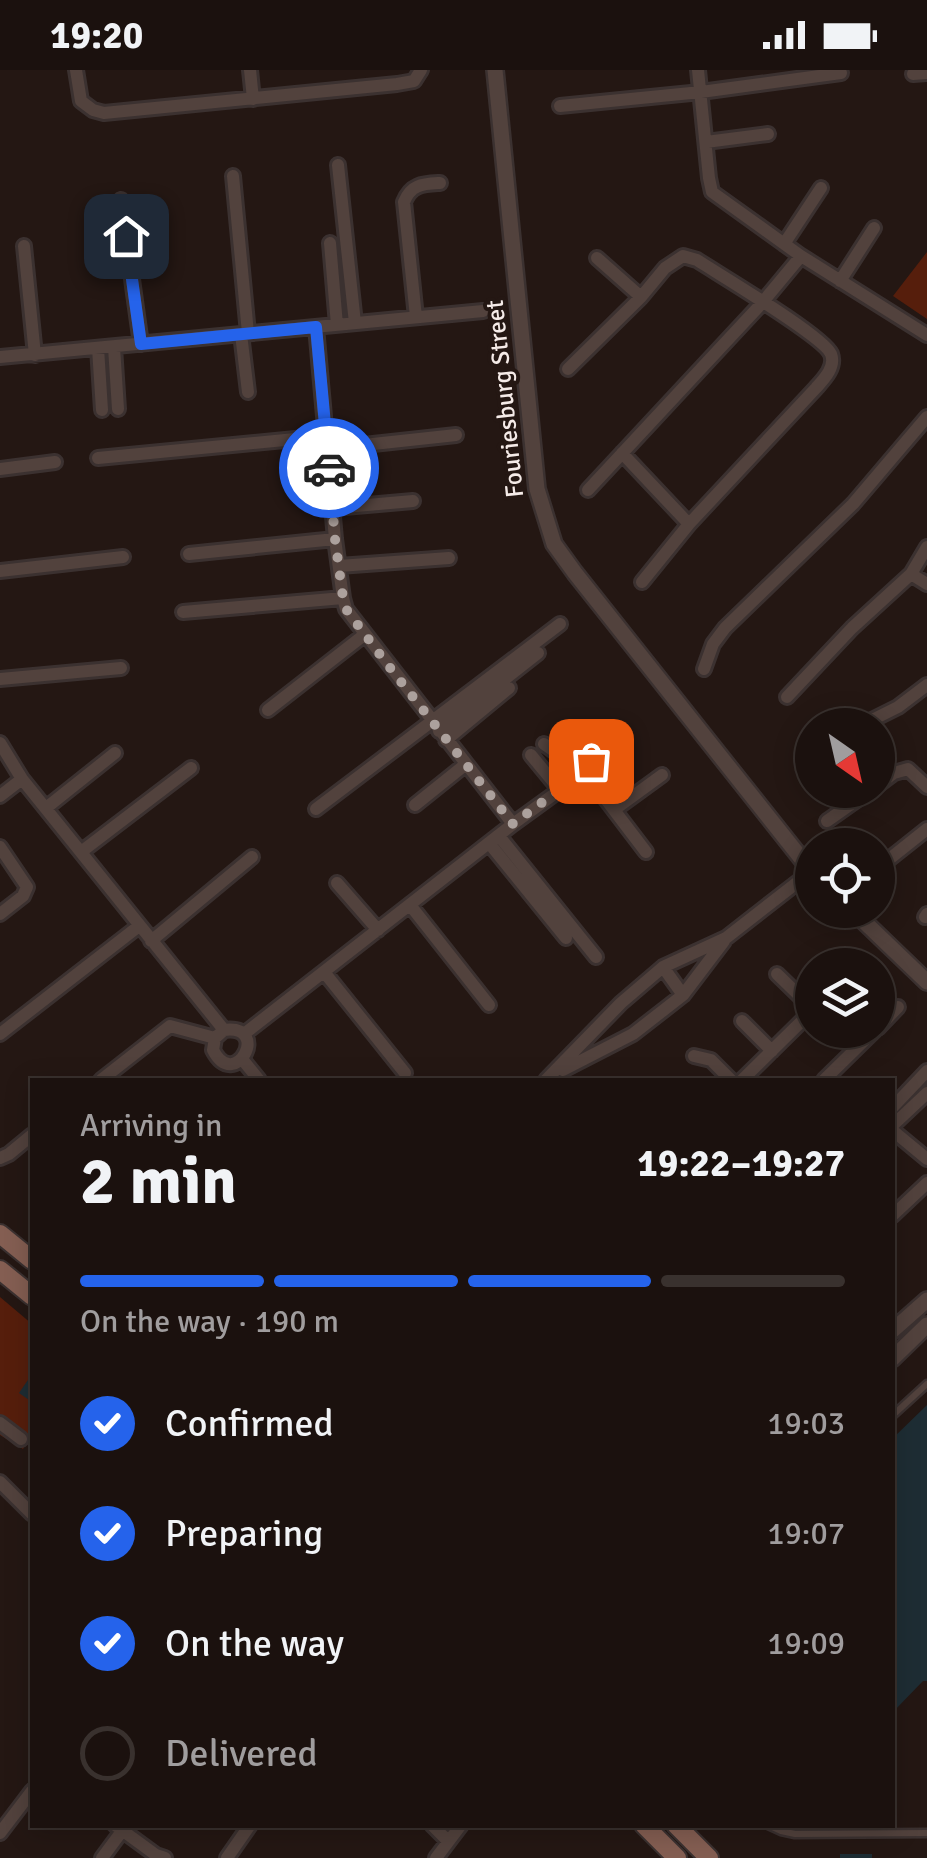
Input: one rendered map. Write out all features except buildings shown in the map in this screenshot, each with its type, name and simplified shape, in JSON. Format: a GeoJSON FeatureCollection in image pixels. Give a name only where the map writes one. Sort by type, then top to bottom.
{"type":"FeatureCollection","features":[{"type":"Feature","properties":{"kind":"main road"},"geometry":{"type":"LineString","coordinates":[[0,1234],[30,1258]]}},
{"type":"Feature","properties":{"kind":"main road"},"geometry":{"type":"LineString","coordinates":[[0,1270],[30,1294]]}},
{"type":"Feature","properties":{"kind":"main road"},"geometry":{"type":"LineString","coordinates":[[647,1828],[677,1858]]}},
{"type":"Feature","properties":{"kind":"main road"},"geometry":{"type":"LineString","coordinates":[[679,1828],[710,1858]]}},
{"type":"Feature","properties":{"kind":"street"},"geometry":{"type":"LineString","coordinates":[[76,70],[79,97],[98,112],[397,84],[414,80],[421,70]]}},
{"type":"Feature","properties":{"kind":"street"},"geometry":{"type":"LineString","coordinates":[[250,70],[253,99]]}},
{"type":"Feature","properties":{"kind":"street","name":"Fouriesburg Street"},"geometry":{"type":"LineString","coordinates":[[495,70],[537,489],[554,544],[795,851]]}},
{"type":"Feature","properties":{"kind":"street"},"geometry":{"type":"LineString","coordinates":[[698,70],[712,192],[801,256],[927,335]]}},
{"type":"Feature","properties":{"kind":"street"},"geometry":{"type":"LineString","coordinates":[[560,106],[842,74]]}},
{"type":"Feature","properties":{"kind":"street"},"geometry":{"type":"LineString","coordinates":[[706,142],[768,134]]}},
{"type":"Feature","properties":{"kind":"street"},"geometry":{"type":"LineString","coordinates":[[338,165],[355,323]]}},
{"type":"Feature","properties":{"kind":"street"},"geometry":{"type":"LineString","coordinates":[[233,176],[248,392]]}},
{"type":"Feature","properties":{"kind":"street"},"geometry":{"type":"LineString","coordinates":[[416,317],[404,202],[416,186],[440,183]]}},
{"type":"Feature","properties":{"kind":"street"},"geometry":{"type":"LineString","coordinates":[[784,244],[821,188]]}},
{"type":"Feature","properties":{"kind":"street"},"geometry":{"type":"LineString","coordinates":[[121,200],[141,344]]}},
{"type":"Feature","properties":{"kind":"street"},"geometry":{"type":"LineString","coordinates":[[840,281],[874,228]]}},
{"type":"Feature","properties":{"kind":"street"},"geometry":{"type":"LineString","coordinates":[[330,243],[337,325]]}},
{"type":"Feature","properties":{"kind":"street"},"geometry":{"type":"LineString","coordinates":[[24,246],[36,354]]}},
{"type":"Feature","properties":{"kind":"street"},"geometry":{"type":"LineString","coordinates":[[568,369],[669,264],[688,256],[810,333],[832,358],[830,370],[816,388],[642,582]]}},
{"type":"Feature","properties":{"kind":"street"},"geometry":{"type":"LineString","coordinates":[[588,490],[801,256]]}},
{"type":"Feature","properties":{"kind":"street"},"geometry":{"type":"LineString","coordinates":[[598,258],[641,297]]}},
{"type":"Feature","properties":{"kind":"street"},"geometry":{"type":"LineString","coordinates":[[0,357],[484,311]]}},
{"type":"Feature","properties":{"kind":"street"},"geometry":{"type":"LineString","coordinates":[[316,327],[335,539],[346,609],[513,824]]}},
{"type":"Feature","properties":{"kind":"street"},"geometry":{"type":"LineString","coordinates":[[114,347],[118,410]]}},
{"type":"Feature","properties":{"kind":"street"},"geometry":{"type":"LineString","coordinates":[[98,348],[102,410]]}},
{"type":"Feature","properties":{"kind":"street"},"geometry":{"type":"LineString","coordinates":[[704,669],[713,644],[725,628],[852,504],[927,418]]}},
{"type":"Feature","properties":{"kind":"street"},"geometry":{"type":"LineString","coordinates":[[98,458],[456,436]]}},
{"type":"Feature","properties":{"kind":"street"},"geometry":{"type":"LineString","coordinates":[[622,453],[690,524]]}},
{"type":"Feature","properties":{"kind":"street"},"geometry":{"type":"LineString","coordinates":[[0,468],[55,462]]}},
{"type":"Feature","properties":{"kind":"street"},"geometry":{"type":"LineString","coordinates":[[333,508],[413,501]]}},
{"type":"Feature","properties":{"kind":"street"},"geometry":{"type":"LineString","coordinates":[[189,554],[335,539]]}},
{"type":"Feature","properties":{"kind":"street"},"geometry":{"type":"LineString","coordinates":[[787,697],[852,628],[911,574],[927,546]]}},
{"type":"Feature","properties":{"kind":"street"},"geometry":{"type":"LineString","coordinates":[[0,571],[122,557]]}},
{"type":"Feature","properties":{"kind":"street"},"geometry":{"type":"LineString","coordinates":[[339,566],[449,558]]}},
{"type":"Feature","properties":{"kind":"street"},"geometry":{"type":"LineString","coordinates":[[911,574],[927,584]]}},
{"type":"Feature","properties":{"kind":"street"},"geometry":{"type":"LineString","coordinates":[[183,612],[343,598]]}},
{"type":"Feature","properties":{"kind":"street"},"geometry":{"type":"LineString","coordinates":[[439,731],[560,624]]}},
{"type":"Feature","properties":{"kind":"street"},"geometry":{"type":"LineString","coordinates":[[268,710],[364,635]]}},
{"type":"Feature","properties":{"kind":"street"},"geometry":{"type":"LineString","coordinates":[[439,731],[538,653]]}},
{"type":"Feature","properties":{"kind":"street"},"geometry":{"type":"LineString","coordinates":[[0,679],[121,668]]}},
{"type":"Feature","properties":{"kind":"street"},"geometry":{"type":"LineString","coordinates":[[895,709],[927,685]]}},
{"type":"Feature","properties":{"kind":"street"},"geometry":{"type":"LineString","coordinates":[[316,809],[509,688]]}},
{"type":"Feature","properties":{"kind":"street"},"geometry":{"type":"LineString","coordinates":[[244,1034],[513,824],[578,779],[618,732]]}},
{"type":"Feature","properties":{"kind":"street"},"geometry":{"type":"LineString","coordinates":[[0,743],[22,778],[151,940],[219,1034]]}},
{"type":"Feature","properties":{"kind":"street"},"geometry":{"type":"LineString","coordinates":[[544,744],[564,758],[578,779],[592,784],[646,852]]}},
{"type":"Feature","properties":{"kind":"street"},"geometry":{"type":"LineString","coordinates":[[46,808],[115,753]]}},
{"type":"Feature","properties":{"kind":"street"},"geometry":{"type":"LineString","coordinates":[[532,755],[559,789]]}},
{"type":"Feature","properties":{"kind":"street"},"geometry":{"type":"LineString","coordinates":[[415,805],[466,764]]}},
{"type":"Feature","properties":{"kind":"street"},"geometry":{"type":"LineString","coordinates":[[81,852],[191,768]]}},
{"type":"Feature","properties":{"kind":"street"},"geometry":{"type":"LineString","coordinates":[[895,773],[908,768],[927,787]]}},
{"type":"Feature","properties":{"kind":"street"},"geometry":{"type":"LineString","coordinates":[[614,810],[662,775]]}},
{"type":"Feature","properties":{"kind":"street"},"geometry":{"type":"LineString","coordinates":[[0,796],[22,778]]}},
{"type":"Feature","properties":{"kind":"street"},"geometry":{"type":"LineString","coordinates":[[828,822],[847,808]]}},
{"type":"Feature","properties":{"kind":"street"},"geometry":{"type":"LineString","coordinates":[[895,854],[927,829]]}},
{"type":"Feature","properties":{"kind":"street"},"geometry":{"type":"LineString","coordinates":[[494,840],[566,938]]}},
{"type":"Feature","properties":{"kind":"street"},"geometry":{"type":"LineString","coordinates":[[494,840],[596,957]]}},
{"type":"Feature","properties":{"kind":"street"},"geometry":{"type":"LineString","coordinates":[[0,914],[24,896],[27,887],[1,849]]}},
{"type":"Feature","properties":{"kind":"street"},"geometry":{"type":"LineString","coordinates":[[151,940],[252,857]]}},
{"type":"Feature","properties":{"kind":"street"},"geometry":{"type":"LineString","coordinates":[[338,882],[378,930]]}},
{"type":"Feature","properties":{"kind":"street"},"geometry":{"type":"LineString","coordinates":[[549,1078],[621,1002],[663,966],[726,938],[795,885]]}},
{"type":"Feature","properties":{"kind":"street"},"geometry":{"type":"LineString","coordinates":[[410,905],[489,1005]]}},
{"type":"Feature","properties":{"kind":"street"},"geometry":{"type":"LineString","coordinates":[[0,1034],[139,926]]}},
{"type":"Feature","properties":{"kind":"street"},"geometry":{"type":"LineString","coordinates":[[871,928],[927,982]]}},
{"type":"Feature","properties":{"kind":"street"},"geometry":{"type":"LineString","coordinates":[[549,1078],[632,1034],[683,995],[726,938]]}},
{"type":"Feature","properties":{"kind":"street"},"geometry":{"type":"LineString","coordinates":[[663,966],[683,995]]}},
{"type":"Feature","properties":{"kind":"street"},"geometry":{"type":"LineString","coordinates":[[324,972],[405,1073]]}},
{"type":"Feature","properties":{"kind":"street"},"geometry":{"type":"LineString","coordinates":[[777,974],[795,992]]}},
{"type":"Feature","properties":{"kind":"street"},"geometry":{"type":"LineString","coordinates":[[895,1011],[898,1008]]}},
{"type":"Feature","properties":{"kind":"street"},"geometry":{"type":"LineString","coordinates":[[742,1021],[772,1051]]}},
{"type":"Feature","properties":{"kind":"street"},"geometry":{"type":"LineString","coordinates":[[103,1078],[170,1026],[219,1034],[234,1029],[244,1034],[248,1044],[242,1060]]}},
{"type":"Feature","properties":{"kind":"street"},"geometry":{"type":"LineString","coordinates":[[744,1078],[795,1027]]}},
{"type":"Feature","properties":{"kind":"street"},"geometry":{"type":"LineString","coordinates":[[219,1034],[212,1050],[219,1060],[230,1064],[242,1060]]}},
{"type":"Feature","properties":{"kind":"street"},"geometry":{"type":"LineString","coordinates":[[826,1078],[857,1048]]}},
{"type":"Feature","properties":{"kind":"street"},"geometry":{"type":"LineString","coordinates":[[694,1056],[710,1060],[729,1078]]}},
{"type":"Feature","properties":{"kind":"street"},"geometry":{"type":"LineString","coordinates":[[242,1060],[257,1078]]}},
{"type":"Feature","properties":{"kind":"street"},"geometry":{"type":"LineString","coordinates":[[895,1105],[927,1071]]}},
{"type":"Feature","properties":{"kind":"street"},"geometry":{"type":"LineString","coordinates":[[895,1125],[926,1094],[915,1083]]}},
{"type":"Feature","properties":{"kind":"street"},"geometry":{"type":"LineString","coordinates":[[895,1131],[927,1159]]}},
{"type":"Feature","properties":{"kind":"street"},"geometry":{"type":"LineString","coordinates":[[0,1158],[30,1137]]}},
{"type":"Feature","properties":{"kind":"street"},"geometry":{"type":"LineString","coordinates":[[895,1213],[927,1183]]}},
{"type":"Feature","properties":{"kind":"street"},"geometry":{"type":"LineString","coordinates":[[895,1328],[927,1300]]}},
{"type":"Feature","properties":{"kind":"street"},"geometry":{"type":"LineString","coordinates":[[895,1356],[927,1325]]}},
{"type":"Feature","properties":{"kind":"street"},"geometry":{"type":"LineString","coordinates":[[0,1424],[21,1439]]}},
{"type":"Feature","properties":{"kind":"street"},"geometry":{"type":"LineString","coordinates":[[0,1482],[30,1512]]}},
{"type":"Feature","properties":{"kind":"street"},"geometry":{"type":"LineString","coordinates":[[0,1833],[30,1794]]}},
{"type":"Feature","properties":{"kind":"street"},"geometry":{"type":"LineString","coordinates":[[102,1858],[120,1828]]}},
{"type":"Feature","properties":{"kind":"street"},"geometry":{"type":"LineString","coordinates":[[122,1828],[165,1858]]}},
{"type":"Feature","properties":{"kind":"street"},"geometry":{"type":"LineString","coordinates":[[226,1858],[248,1828]]}},
{"type":"Feature","properties":{"kind":"street"},"geometry":{"type":"LineString","coordinates":[[435,1828],[448,1842]]}},
{"type":"Feature","properties":{"kind":"street"},"geometry":{"type":"LineString","coordinates":[[436,1858],[459,1828]]}},
{"type":"Feature","properties":{"kind":"lane"},"geometry":{"type":"LineString","coordinates":[[895,1413],[927,1384]]}},
{"type":"Feature","properties":{"kind":"lane"},"geometry":{"type":"LineString","coordinates":[[774,1828],[795,1834],[927,1833]]}},
{"type":"Feature","properties":{"kind":"shaded area"},"geometry":{"type":"Polygon","coordinates":[[[927,252],[927,319],[893,296],[927,252]]]}},
{"type":"Feature","properties":{"kind":"shaded area"},"geometry":{"type":"Polygon","coordinates":[[[0,1297],[30,1322],[30,1437],[23,1449],[0,1435],[0,1297]]]}},
{"type":"Feature","properties":{"kind":"way so far"},"geometry":{"type":"LineString","coordinates":[[329,468],[346,609],[513,824],[574,779],[581,779],[591,761]]}},
{"type":"Feature","properties":{"kind":"route"},"geometry":{"type":"LineString","coordinates":[[126,236],[141,344],[316,327],[329,468]]}}]}
